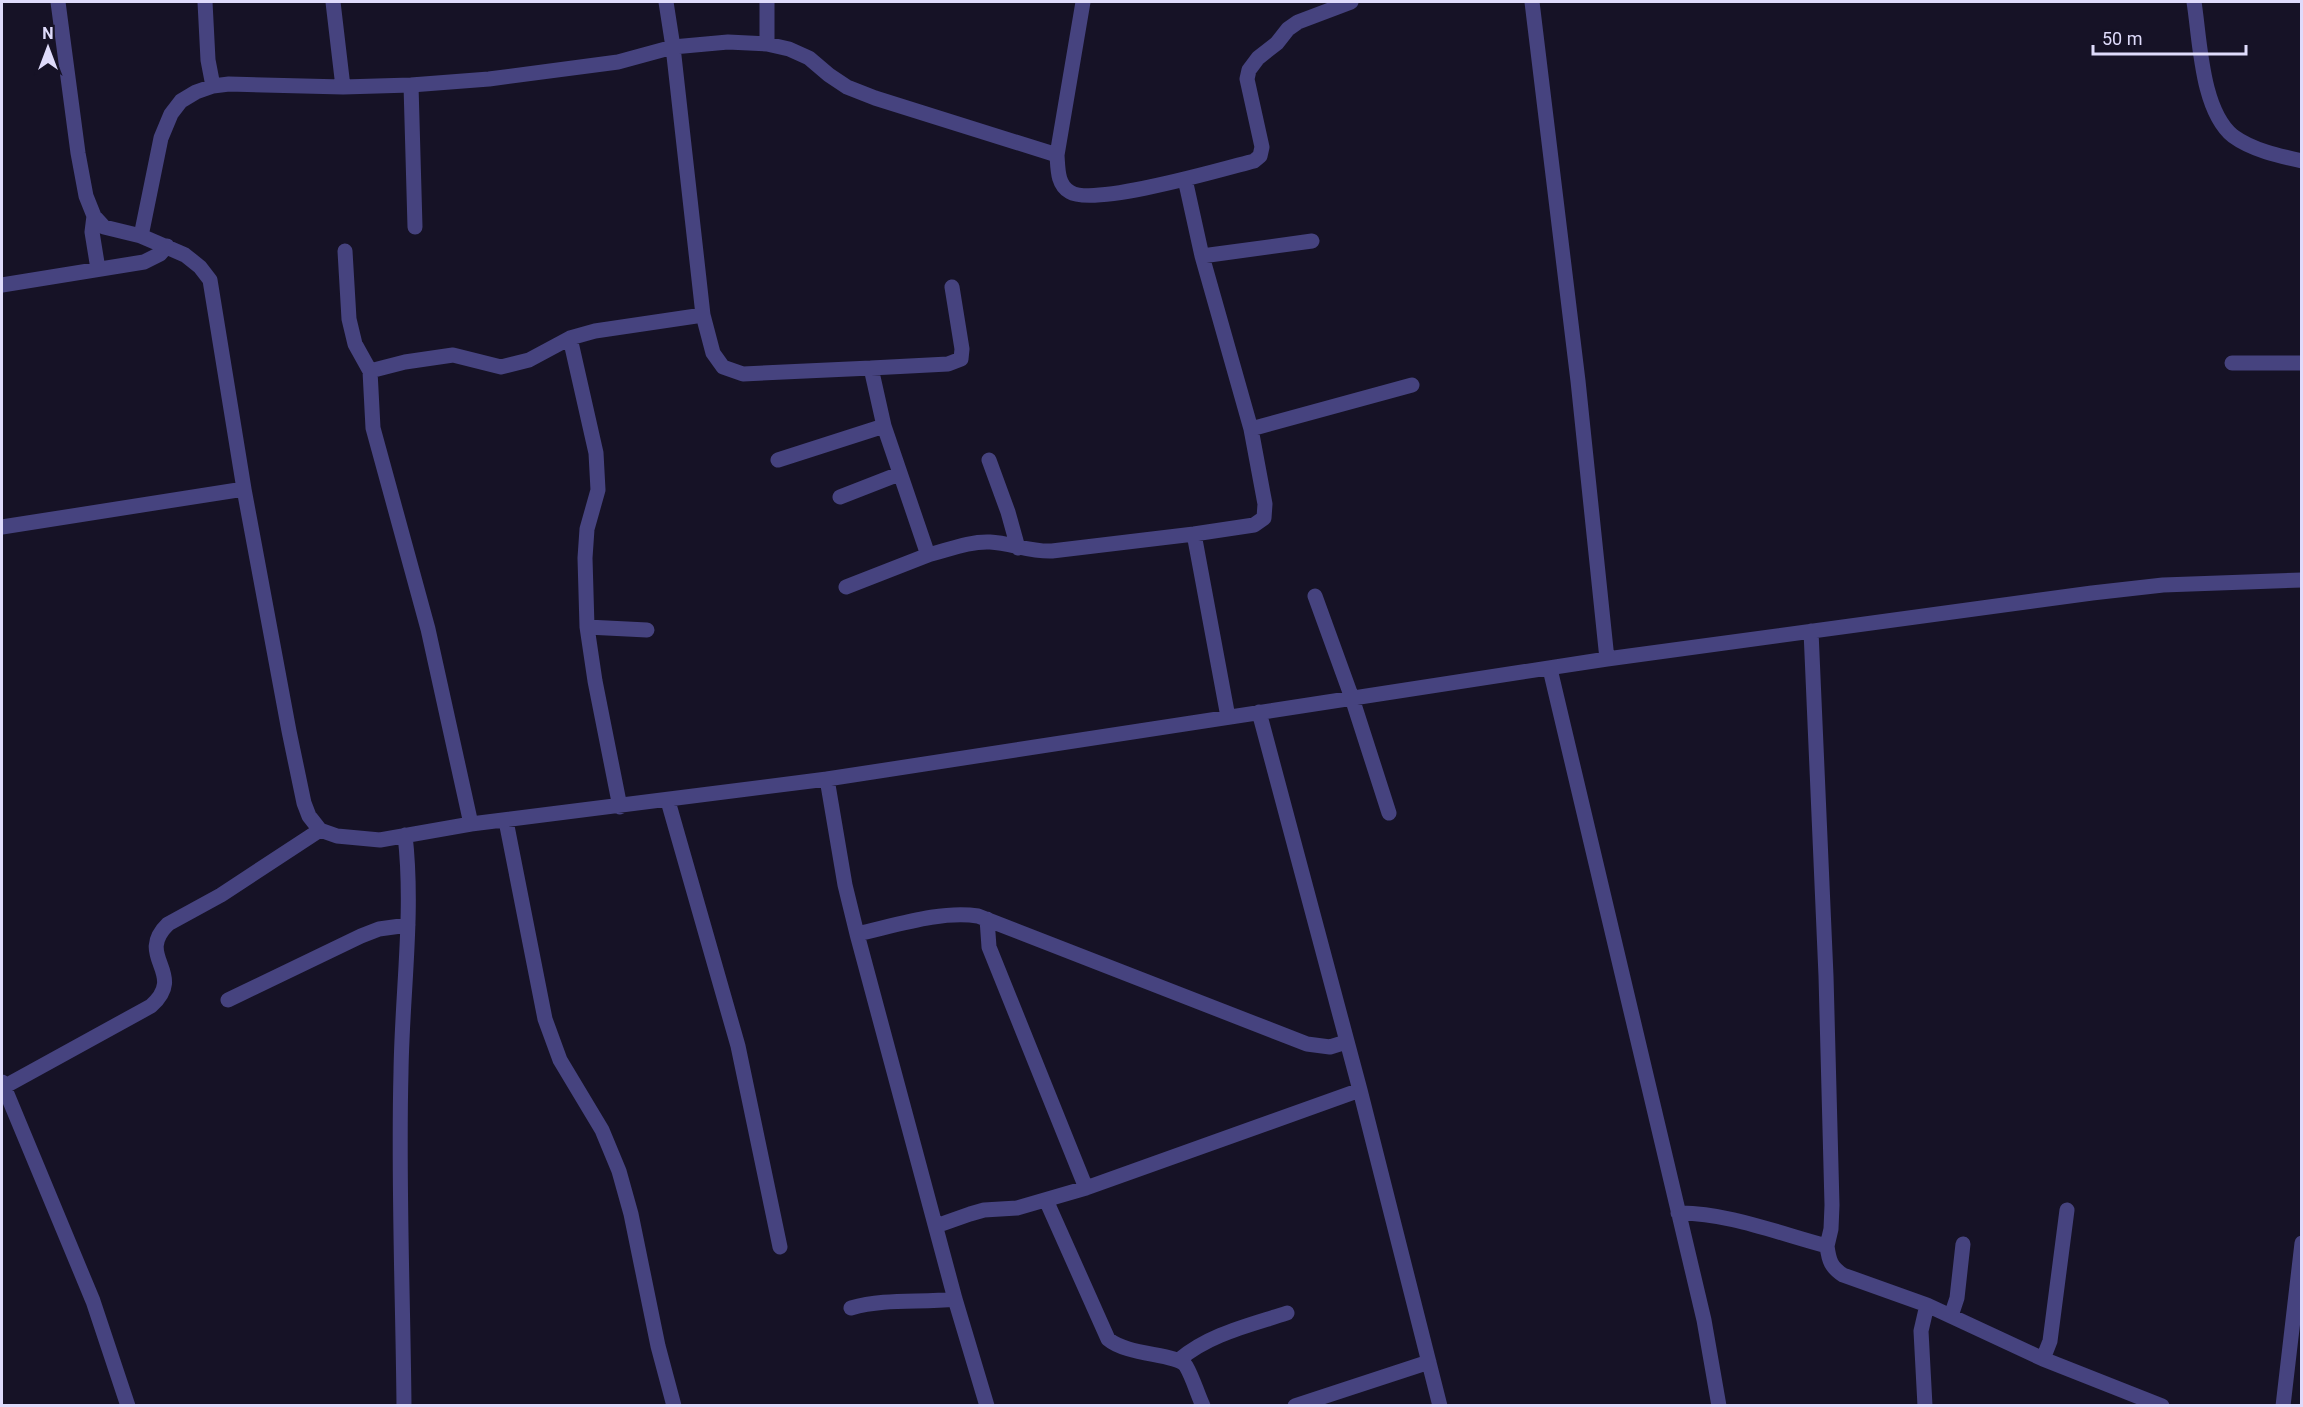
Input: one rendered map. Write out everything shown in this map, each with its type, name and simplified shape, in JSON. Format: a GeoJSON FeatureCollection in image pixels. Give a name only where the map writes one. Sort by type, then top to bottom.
{"type":"FeatureCollection","features":[{"type":"Feature","properties":{"kind":"street"},"geometry":{"type":"LineString","coordinates":[[58,2],[78,153],[86,196],[94,216],[104,227],[141,237],[185,255],[201,267],[210,279],[244,489],[304,803],[309,816],[320,830],[337,836],[380,840],[471,825],[668,801],[827,779],[1607,659],[2163,585],[2301,580]]}},
{"type":"Feature","properties":{"kind":"street"},"geometry":{"type":"LineString","coordinates":[[205,2],[208,60],[213,86]]}},
{"type":"Feature","properties":{"kind":"street"},"geometry":{"type":"LineString","coordinates":[[333,2],[343,87]]}},
{"type":"Feature","properties":{"kind":"street"},"geometry":{"type":"LineString","coordinates":[[666,2],[703,315],[713,353],[723,367],[743,374],[948,364],[960,359],[962,349],[952,287]]}},
{"type":"Feature","properties":{"kind":"street"},"geometry":{"type":"LineString","coordinates":[[766,44],[767,2]]}},
{"type":"Feature","properties":{"kind":"street"},"geometry":{"type":"LineString","coordinates":[[1083,2],[1057,155],[1060,180],[1069,192],[1081,196],[1109,194],[1185,179],[1254,160],[1260,156],[1262,147],[1246,79],[1249,70],[1258,58],[1298,22],[1351,2]]}},
{"type":"Feature","properties":{"kind":"street"},"geometry":{"type":"LineString","coordinates":[[1532,2],[1578,381],[1607,659]]}},
{"type":"Feature","properties":{"kind":"street"},"geometry":{"type":"LineString","coordinates":[[2194,2],[2205,79],[2219,120],[2232,135],[2249,145],[2301,161]]}},
{"type":"Feature","properties":{"kind":"street"},"geometry":{"type":"LineString","coordinates":[[141,237],[161,138],[171,114],[181,101],[196,92],[213,86],[229,84],[343,87],[411,85],[489,79],[618,62],[673,47],[728,42],[766,44],[789,49],[809,58],[847,87],[875,98],[1057,155]]}},
{"type":"Feature","properties":{"kind":"street"},"geometry":{"type":"LineString","coordinates":[[411,85],[415,227]]}},
{"type":"Feature","properties":{"kind":"street"},"geometry":{"type":"LineString","coordinates":[[846,586],[928,555],[978,542],[991,542],[1038,552],[1052,551],[1254,525],[1264,518],[1265,504],[1251,429],[1202,256],[1185,179]]}},
{"type":"Feature","properties":{"kind":"street"},"geometry":{"type":"LineString","coordinates":[[94,216],[92,232],[98,269]]}},
{"type":"Feature","properties":{"kind":"street"},"geometry":{"type":"LineString","coordinates":[[1202,256],[1312,241]]}},
{"type":"Feature","properties":{"kind":"street"},"geometry":{"type":"LineString","coordinates":[[2,285],[144,262],[160,254],[167,246]]}},
{"type":"Feature","properties":{"kind":"street"},"geometry":{"type":"LineString","coordinates":[[345,251],[349,319],[355,344],[370,371],[374,428],[428,629],[471,825]]}},
{"type":"Feature","properties":{"kind":"street"},"geometry":{"type":"LineString","coordinates":[[370,371],[405,362],[453,356],[501,367],[529,360],[570,338],[595,331],[703,315]]}},
{"type":"Feature","properties":{"kind":"street"},"geometry":{"type":"LineString","coordinates":[[570,338],[596,453],[598,490],[587,529],[585,558],[587,627],[593,673],[620,807]]}},
{"type":"Feature","properties":{"kind":"street"},"geometry":{"type":"LineString","coordinates":[[2232,363],[2301,363]]}},
{"type":"Feature","properties":{"kind":"street"},"geometry":{"type":"LineString","coordinates":[[871,368],[899,474],[928,555]]}},
{"type":"Feature","properties":{"kind":"street"},"geometry":{"type":"LineString","coordinates":[[1251,429],[1412,385]]}},
{"type":"Feature","properties":{"kind":"street"},"geometry":{"type":"LineString","coordinates":[[778,460],[885,426]]}},
{"type":"Feature","properties":{"kind":"street"},"geometry":{"type":"LineString","coordinates":[[989,460],[1018,548]]}},
{"type":"Feature","properties":{"kind":"street"},"geometry":{"type":"LineString","coordinates":[[840,497],[899,474]]}},
{"type":"Feature","properties":{"kind":"street"},"geometry":{"type":"LineString","coordinates":[[2,527],[244,489]]}},
{"type":"Feature","properties":{"kind":"street"},"geometry":{"type":"LineString","coordinates":[[1194,534],[1228,717]]}},
{"type":"Feature","properties":{"kind":"street"},"geometry":{"type":"LineString","coordinates":[[1315,596],[1352,698],[1389,813]]}},
{"type":"Feature","properties":{"kind":"street"},"geometry":{"type":"LineString","coordinates":[[587,627],[647,630]]}},
{"type":"Feature","properties":{"kind":"street"},"geometry":{"type":"LineString","coordinates":[[1811,631],[1830,1102],[1832,1205],[1831,1229],[1827,1246],[1833,1268],[1843,1275],[1927,1305],[2043,1359],[2156,1404]]}},
{"type":"Feature","properties":{"kind":"street"},"geometry":{"type":"LineString","coordinates":[[1550,669],[1704,1320],[1719,1406]]}},
{"type":"Feature","properties":{"kind":"street"},"geometry":{"type":"LineString","coordinates":[[1259,712],[1360,1090],[1440,1406]]}},
{"type":"Feature","properties":{"kind":"street"},"geometry":{"type":"LineString","coordinates":[[827,779],[842,867],[857,934],[955,1299],[987,1406]]}},
{"type":"Feature","properties":{"kind":"street"},"geometry":{"type":"LineString","coordinates":[[668,801],[738,1046],[780,1247]]}},
{"type":"Feature","properties":{"kind":"street"},"geometry":{"type":"LineString","coordinates":[[506,821],[545,1019],[560,1060],[602,1130],[619,1171],[631,1214],[658,1346],[674,1406]]}},
{"type":"Feature","properties":{"kind":"street"},"geometry":{"type":"LineString","coordinates":[[128,1406],[93,1301],[2,1085],[151,1006],[161,997],[165,988],[165,979],[156,950],[156,939],[161,931],[168,924],[221,895],[320,830]]}},
{"type":"Feature","properties":{"kind":"street"},"geometry":{"type":"LineString","coordinates":[[404,1406],[400,1105],[409,886],[405,835]]}},
{"type":"Feature","properties":{"kind":"street"},"geometry":{"type":"LineString","coordinates":[[857,934],[948,915],[963,914],[987,919],[1306,1044],[1330,1047],[1346,1042]]}},
{"type":"Feature","properties":{"kind":"street"},"geometry":{"type":"LineString","coordinates":[[987,919],[989,947],[1086,1188]]}},
{"type":"Feature","properties":{"kind":"street"},"geometry":{"type":"LineString","coordinates":[[228,1000],[361,936],[379,929],[408,926]]}},
{"type":"Feature","properties":{"kind":"street"},"geometry":{"type":"LineString","coordinates":[[936,1226],[984,1210],[1017,1208],[1086,1188],[1360,1090]]}},
{"type":"Feature","properties":{"kind":"street"},"geometry":{"type":"LineString","coordinates":[[1046,1200],[1108,1339],[1116,1346],[1130,1351],[1179,1360],[1185,1365],[1203,1406]]}},
{"type":"Feature","properties":{"kind":"street"},"geometry":{"type":"LineString","coordinates":[[2043,1359],[2050,1341],[2067,1210]]}},
{"type":"Feature","properties":{"kind":"street"},"geometry":{"type":"LineString","coordinates":[[1678,1213],[1715,1216],[1827,1246]]}},
{"type":"Feature","properties":{"kind":"street"},"geometry":{"type":"LineString","coordinates":[[2283,1406],[2301,1243]]}},
{"type":"Feature","properties":{"kind":"street"},"geometry":{"type":"LineString","coordinates":[[1952,1316],[1957,1298],[1963,1244]]}},
{"type":"Feature","properties":{"kind":"street"},"geometry":{"type":"LineString","coordinates":[[851,1308],[889,1300],[955,1299]]}},
{"type":"Feature","properties":{"kind":"street"},"geometry":{"type":"LineString","coordinates":[[1925,1406],[1922,1331],[1927,1305]]}},
{"type":"Feature","properties":{"kind":"street"},"geometry":{"type":"LineString","coordinates":[[1179,1360],[1193,1347],[1287,1312]]}},
{"type":"Feature","properties":{"kind":"street"},"geometry":{"type":"LineString","coordinates":[[1295,1406],[1429,1362]]}}]}
